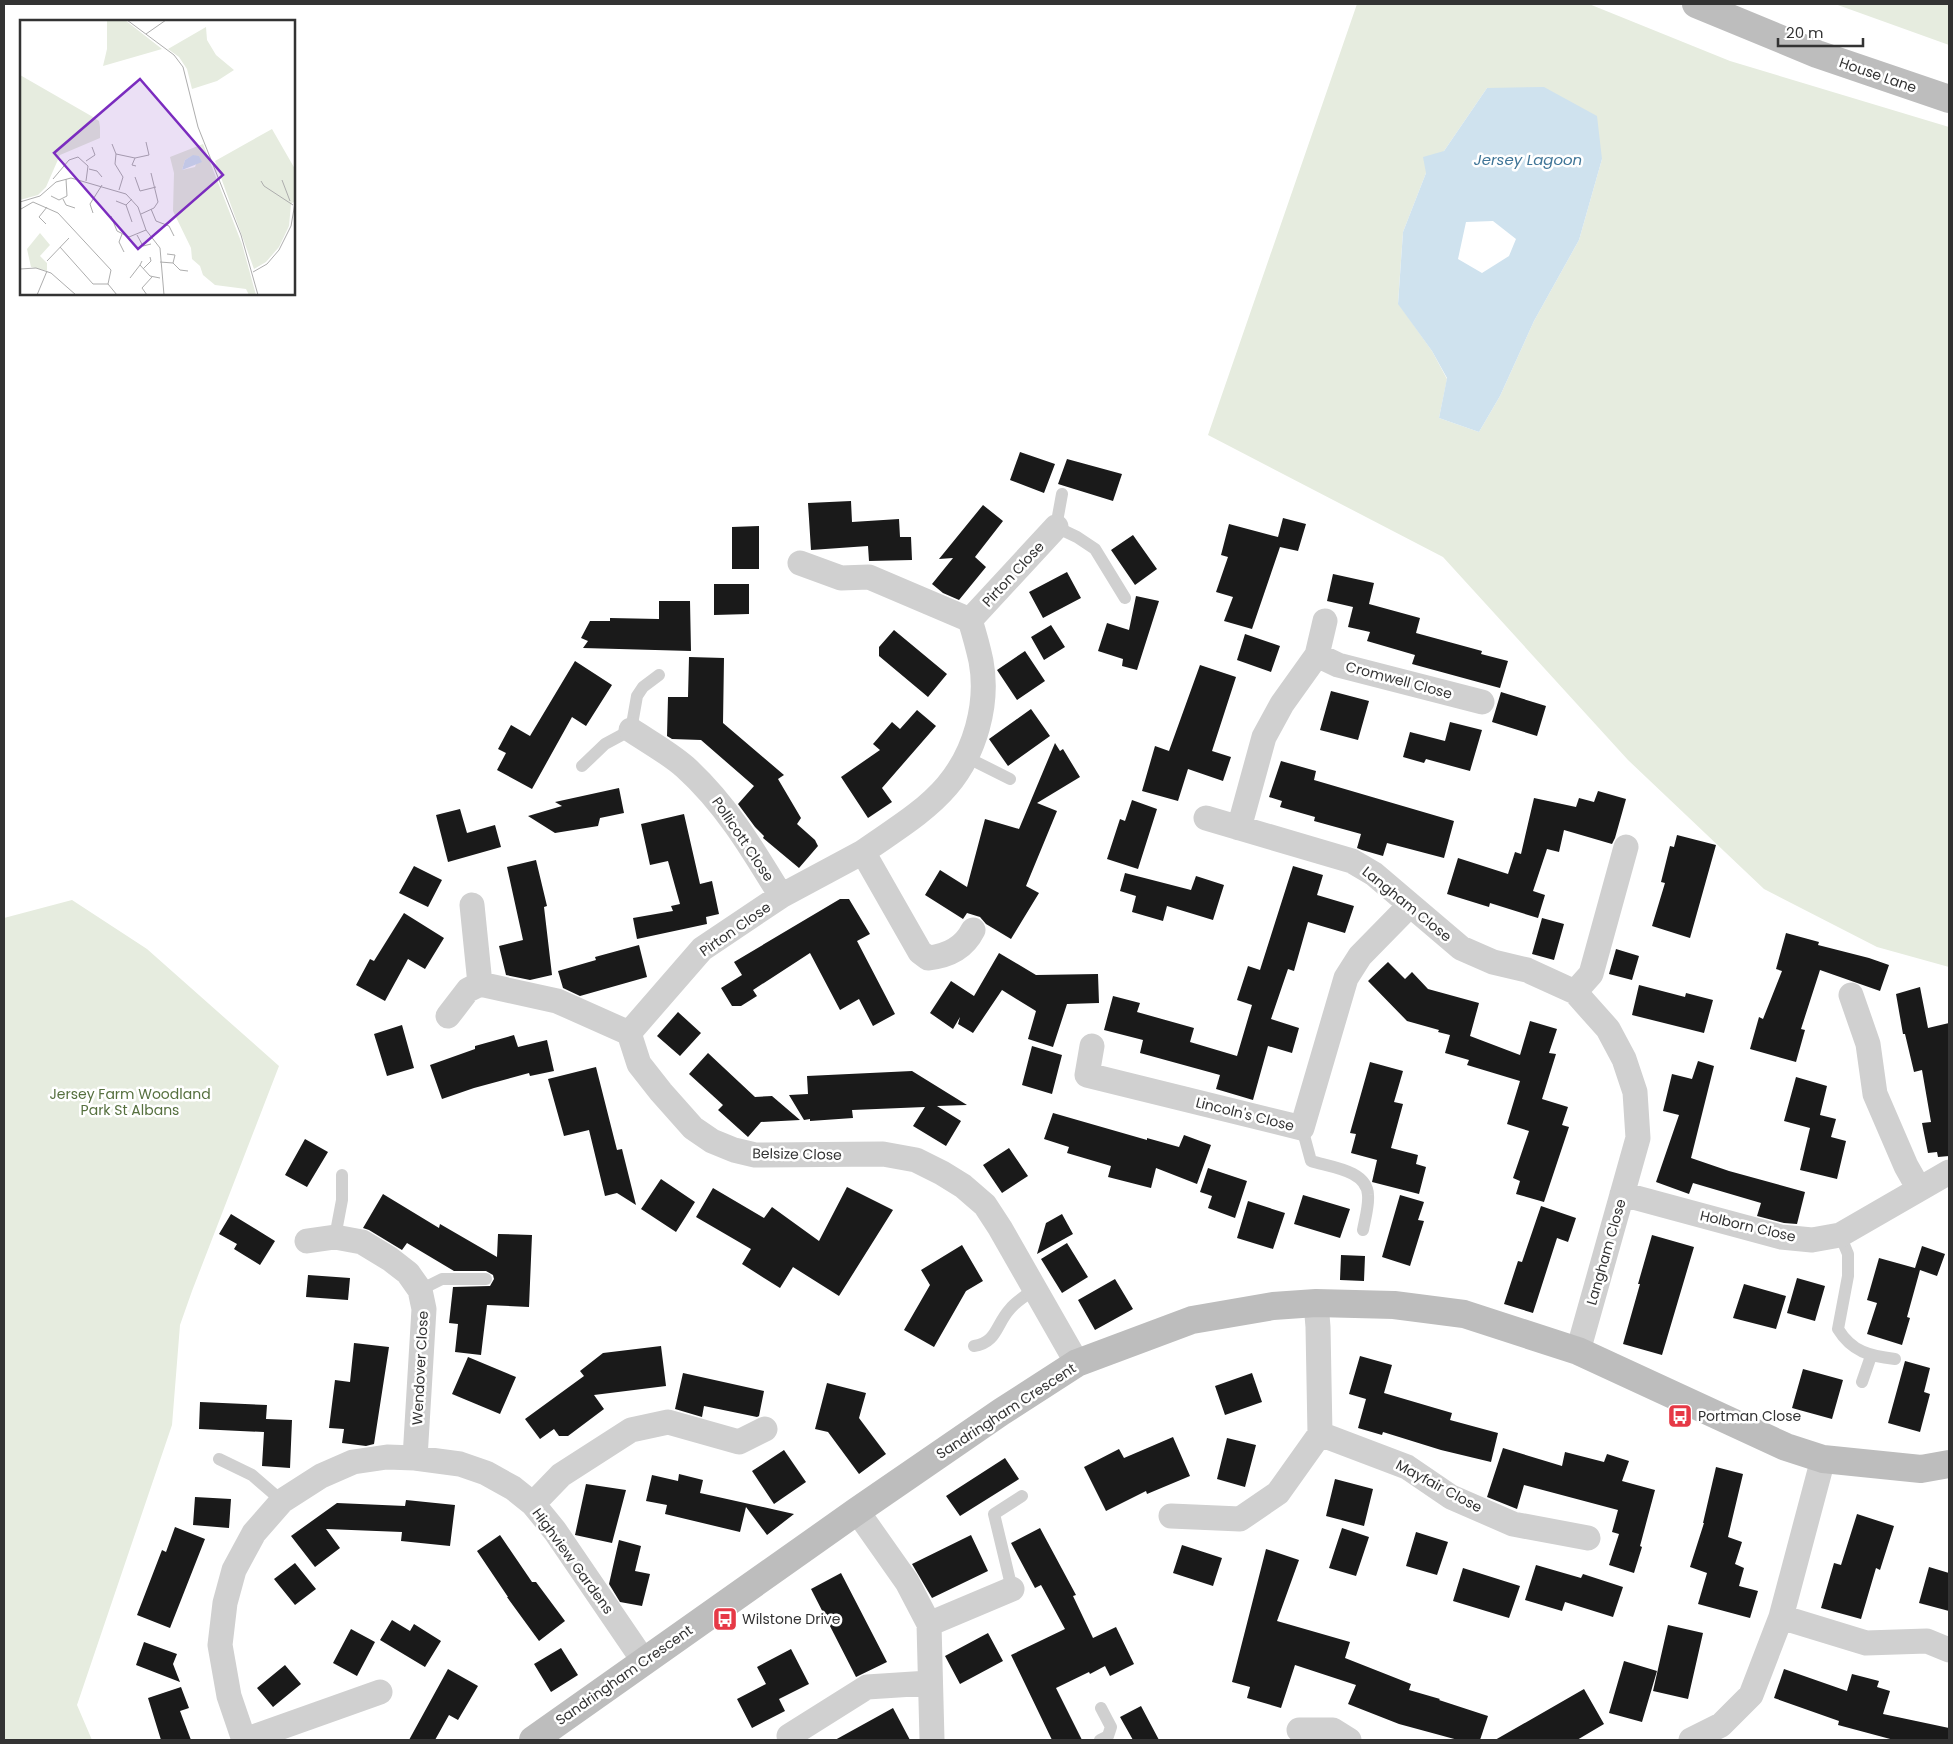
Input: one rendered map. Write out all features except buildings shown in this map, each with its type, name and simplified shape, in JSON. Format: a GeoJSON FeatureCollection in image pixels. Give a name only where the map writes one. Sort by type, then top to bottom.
{"type":"FeatureCollection","features":[{"type":"Feature","properties":{"kind":"street","name":"House Lane"},"geometry":{"type":"LineString","coordinates":[[1696,4],[1816,54],[1949,99]]}},
{"type":"Feature","properties":{"kind":"street","name":"Pirton Close"},"geometry":{"type":"LineString","coordinates":[[629,1032],[702,949],[781,896],[863,852],[921,810],[947,786],[966,757],[980,721],[983,688],[981,661],[970,620],[1056,528]]}},
{"type":"Feature","properties":{"kind":"street"},"geometry":{"type":"LineString","coordinates":[[800,563],[841,578],[869,577],[970,620]]}},
{"type":"Feature","properties":{"kind":"street"},"geometry":{"type":"LineString","coordinates":[[1239,828],[1264,737],[1282,704],[1317,655],[1325,621]]}},
{"type":"Feature","properties":{"kind":"street","name":"Cromwell Close"},"geometry":{"type":"LineString","coordinates":[[1317,655],[1338,665],[1482,702]]}},
{"type":"Feature","properties":{"kind":"street","name":"Pollicott Close"},"geometry":{"type":"LineString","coordinates":[[631,730],[684,766],[714,795],[744,835],[781,896]]}},
{"type":"Feature","properties":{"kind":"street","name":"Langham Close"},"geometry":{"type":"LineString","coordinates":[[1206,818],[1352,861],[1374,874],[1461,948],[1493,962],[1527,970],[1575,992],[1608,1029],[1624,1059],[1635,1092],[1638,1138],[1578,1351]]}},
{"type":"Feature","properties":{"kind":"street"},"geometry":{"type":"LineString","coordinates":[[1575,992],[1591,974],[1626,847]]}},
{"type":"Feature","properties":{"kind":"street"},"geometry":{"type":"LineString","coordinates":[[863,852],[920,952],[928,958],[960,949],[973,930]]}},
{"type":"Feature","properties":{"kind":"street"},"geometry":{"type":"LineString","coordinates":[[472,905],[480,984]]}},
{"type":"Feature","properties":{"kind":"street","name":"Lincoln's Close"},"geometry":{"type":"LineString","coordinates":[[1092,1046],[1087,1075],[1302,1128],[1346,978],[1360,956],[1410,905]]}},
{"type":"Feature","properties":{"kind":"street"},"geometry":{"type":"LineString","coordinates":[[448,1016],[468,990],[480,984],[557,1002],[629,1032]]}},
{"type":"Feature","properties":{"kind":"street"},"geometry":{"type":"LineString","coordinates":[[1851,995],[1868,1044],[1875,1094],[1906,1166],[1919,1189]]}},
{"type":"Feature","properties":{"kind":"street","name":"Belsize Close"},"geometry":{"type":"LineString","coordinates":[[629,1032],[639,1064],[693,1128],[712,1141],[734,1150],[755,1155],[884,1154],[916,1160],[963,1186],[985,1205],[1000,1228],[1077,1363]]}},
{"type":"Feature","properties":{"kind":"street","name":"Holborn Close"},"geometry":{"type":"LineString","coordinates":[[1622,1194],[1781,1237],[1812,1240],[1840,1236],[1949,1172]]}},
{"type":"Feature","properties":{"kind":"street","name":"Wendover Close"},"geometry":{"type":"LineString","coordinates":[[307,1241],[335,1237],[362,1242],[390,1259],[408,1273],[420,1290],[424,1309],[415,1458]]}},
{"type":"Feature","properties":{"kind":"street"},"geometry":{"type":"LineString","coordinates":[[1171,1516],[1240,1519],[1278,1493],[1320,1434],[1316,1303]]}},
{"type":"Feature","properties":{"kind":"street","name":"Sandringham Crescent"},"geometry":{"type":"LineString","coordinates":[[532,1740],[857,1511],[1001,1412],[1077,1363],[1192,1320],[1273,1306],[1316,1303],[1394,1305],[1464,1314],[1578,1351],[1786,1447],[1823,1459],[1921,1469],[1949,1464]]}},
{"type":"Feature","properties":{"kind":"street"},"geometry":{"type":"LineString","coordinates":[[533,1504],[561,1474],[631,1430],[668,1422],[740,1442],[765,1429]]}},
{"type":"Feature","properties":{"kind":"street","name":"Mayfair Close"},"geometry":{"type":"LineString","coordinates":[[1320,1434],[1407,1467],[1451,1497],[1513,1524],[1588,1538]]}},
{"type":"Feature","properties":{"kind":"street","name":"Highview Gardens"},"geometry":{"type":"LineString","coordinates":[[244,1740],[229,1696],[220,1645],[224,1603],[234,1570],[254,1533],[282,1501],[321,1476],[353,1462],[387,1457],[415,1458],[460,1464],[486,1472],[513,1488],[533,1504],[555,1531],[643,1660]]}},
{"type":"Feature","properties":{"kind":"street"},"geometry":{"type":"LineString","coordinates":[[1691,1740],[1721,1725],[1751,1695],[1781,1617],[1823,1459]]}},
{"type":"Feature","properties":{"kind":"street"},"geometry":{"type":"LineString","coordinates":[[857,1511],[907,1582],[929,1624],[932,1740]]}},
{"type":"Feature","properties":{"kind":"street"},"geometry":{"type":"LineString","coordinates":[[929,1624],[1012,1589]]}},
{"type":"Feature","properties":{"kind":"street"},"geometry":{"type":"LineString","coordinates":[[1781,1617],[1866,1643],[1926,1641],[1949,1650]]}},
{"type":"Feature","properties":{"kind":"street"},"geometry":{"type":"LineString","coordinates":[[789,1736],[867,1687],[930,1683]]}},
{"type":"Feature","properties":{"kind":"street"},"geometry":{"type":"LineString","coordinates":[[244,1740],[380,1692]]}},
{"type":"Feature","properties":{"kind":"street"},"geometry":{"type":"LineString","coordinates":[[1299,1730],[1333,1730],[1349,1740]]}},
{"type":"Feature","properties":{"kind":"lane"},"geometry":{"type":"LineString","coordinates":[[1062,494],[1056,528],[1077,537],[1095,549],[1125,598]]}},
{"type":"Feature","properties":{"kind":"lane"},"geometry":{"type":"LineString","coordinates":[[582,766],[605,744],[631,730],[637,696],[643,687],[659,676]]}},
{"type":"Feature","properties":{"kind":"lane"},"geometry":{"type":"LineString","coordinates":[[966,757],[1010,779]]}},
{"type":"Feature","properties":{"kind":"lane"},"geometry":{"type":"LineString","coordinates":[[1302,1128],[1311,1162],[1356,1175],[1365,1184],[1368,1194],[1363,1230]]}},
{"type":"Feature","properties":{"kind":"lane"},"geometry":{"type":"LineString","coordinates":[[335,1237],[342,1200],[342,1175]]}},
{"type":"Feature","properties":{"kind":"lane"},"geometry":{"type":"LineString","coordinates":[[1840,1236],[1848,1254],[1848,1276],[1838,1329],[1846,1342],[1871,1356],[1895,1359]]}},
{"type":"Feature","properties":{"kind":"lane"},"geometry":{"type":"LineString","coordinates":[[420,1290],[442,1279],[486,1279]]}},
{"type":"Feature","properties":{"kind":"lane"},"geometry":{"type":"LineString","coordinates":[[974,1346],[984,1345],[992,1338],[1010,1308],[1035,1289]]}},
{"type":"Feature","properties":{"kind":"lane"},"geometry":{"type":"LineString","coordinates":[[1862,1382],[1871,1356]]}},
{"type":"Feature","properties":{"kind":"lane"},"geometry":{"type":"LineString","coordinates":[[219,1459],[252,1475],[282,1501]]}},
{"type":"Feature","properties":{"kind":"lane"},"geometry":{"type":"LineString","coordinates":[[1012,1589],[994,1514],[1022,1496]]}},
{"type":"Feature","properties":{"kind":"lane"},"geometry":{"type":"LineString","coordinates":[[1100,1740],[1108,1736],[1111,1727],[1101,1708]]}},
{"type":"Feature","properties":{"kind":"green space"},"geometry":{"type":"Polygon","coordinates":[[[1357,4],[1589,4],[1730,61],[1949,127],[1949,967],[1877,947],[1764,889],[1628,760],[1443,557],[1208,435],[1357,4]],[[1487,88],[1444,151],[1426,173],[1403,232],[1398,303],[1432,351],[1447,379],[1439,418],[1479,432],[1500,396],[1534,321],[1579,240],[1602,159],[1487,88]]]}},
{"type":"Feature","properties":{"kind":"green space"},"geometry":{"type":"Polygon","coordinates":[[[1835,4],[1949,4],[1949,45],[1835,4]]]}},
{"type":"Feature","properties":{"kind":"green space","name":"Jersey Farm Woodland Park St Albans"},"geometry":{"type":"Polygon","coordinates":[[[72,900],[147,949],[279,1066],[180,1325],[172,1425],[77,1705],[92,1740],[4,1740],[4,918],[72,900]]]}},
{"type":"Feature","properties":{"kind":"water","name":"Jersey Lagoon"},"geometry":{"type":"Polygon","coordinates":[[[1544,87],[1597,116],[1602,159],[1579,240],[1534,321],[1500,396],[1479,432],[1439,418],[1447,378],[1432,351],[1398,304],[1403,232],[1426,173],[1423,157],[1444,151],[1487,88],[1544,87]],[[1493,221],[1466,222],[1458,259],[1482,273],[1509,256],[1516,239],[1493,221]]]}},
{"type":"Feature","properties":{"kind":"place","name":"Portman Close"},"geometry":{"type":"Point","coordinates":[1680,1416]}},
{"type":"Feature","properties":{"kind":"place","name":"Wilstone Drive"},"geometry":{"type":"Point","coordinates":[725,1619]}}]}
